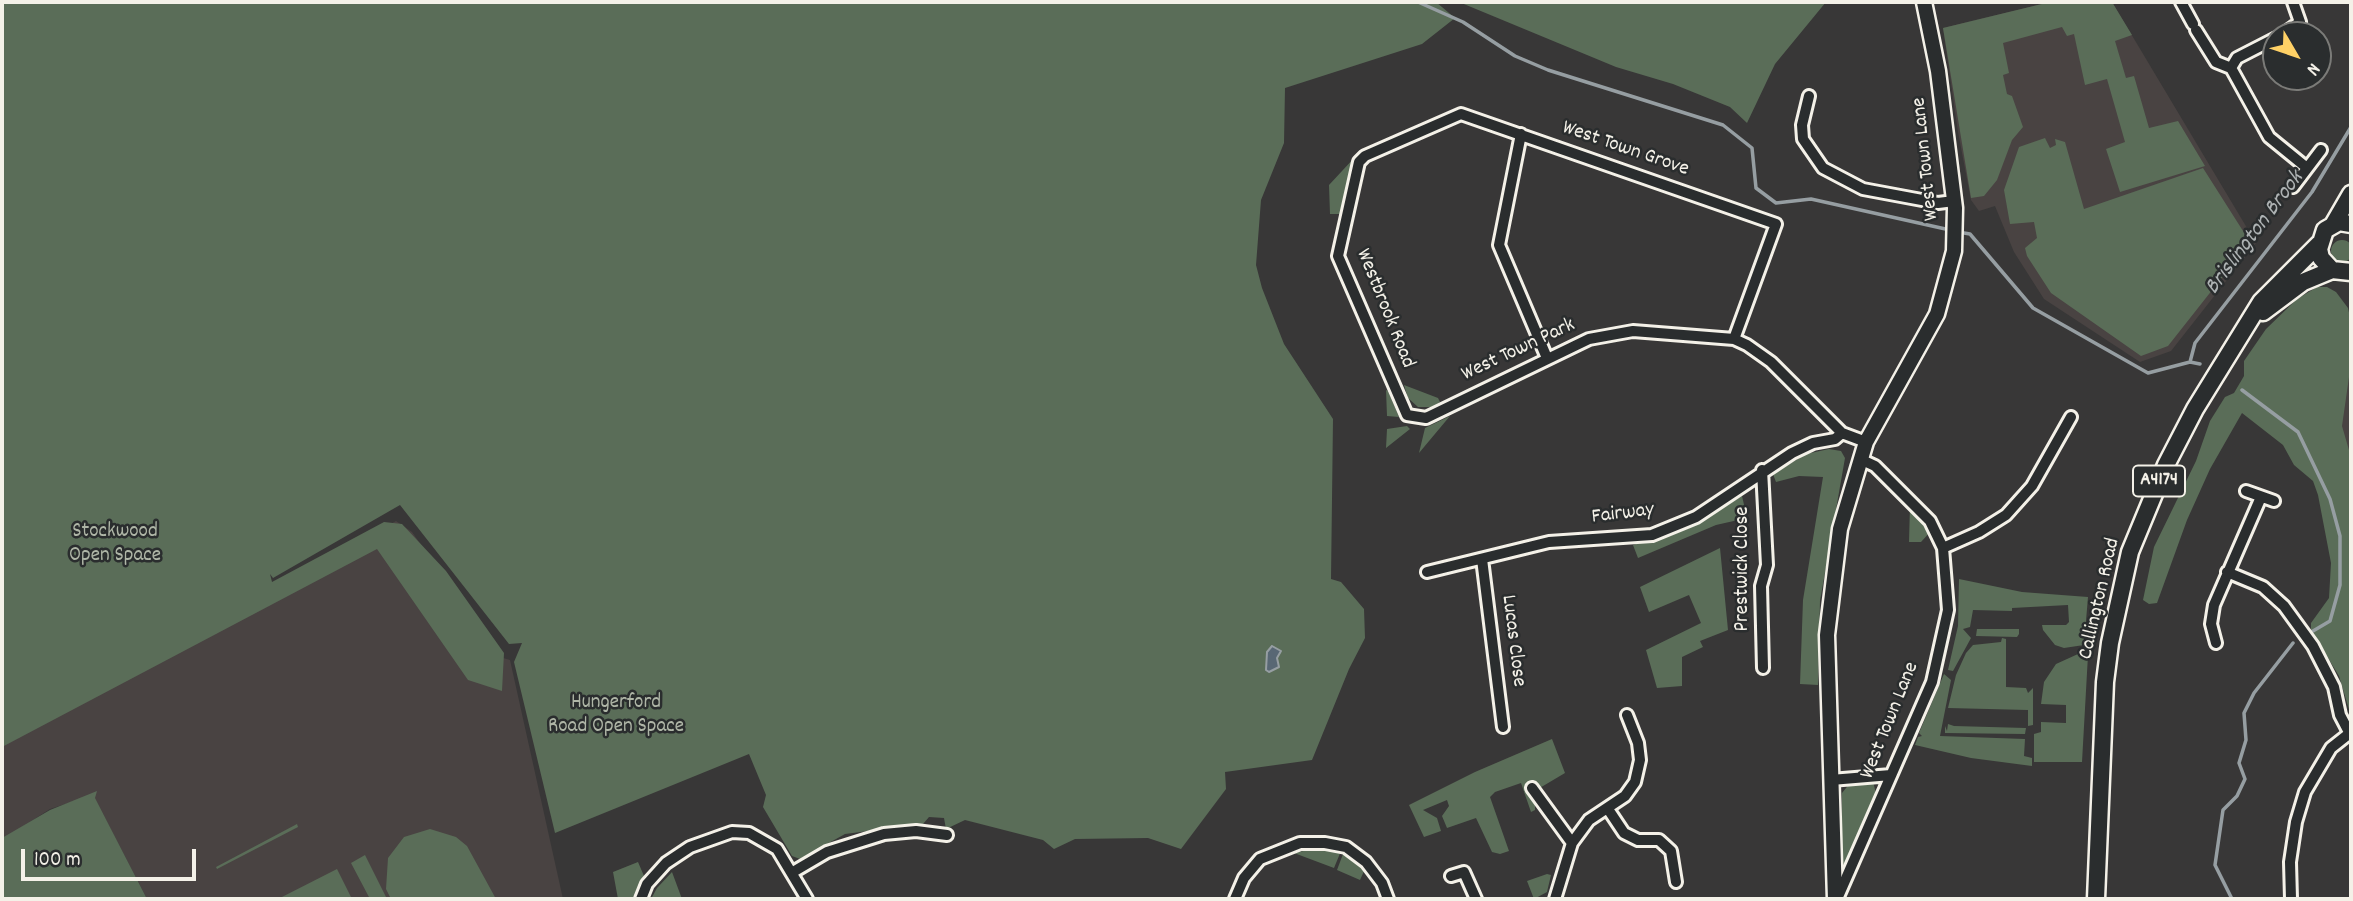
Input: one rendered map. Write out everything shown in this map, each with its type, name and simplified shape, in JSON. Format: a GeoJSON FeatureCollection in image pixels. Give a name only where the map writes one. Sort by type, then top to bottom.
{"type":"FeatureCollection","features":[{"type":"Feature","properties":{"kind":"main road","name":"West Town Lane"},"geometry":{"type":"LineString","coordinates":[[1836,899],[1827,635],[1840,528],[1866,442],[1937,314],[1955,242],[1956,221],[1938,71],[1924,2]]}},
{"type":"Feature","properties":{"kind":"main road","name":"A4174"},"geometry":{"type":"LineString","coordinates":[[2319,244],[2321,235],[2333,225],[2351,194]]}},
{"type":"Feature","properties":{"kind":"main road"},"geometry":{"type":"LineString","coordinates":[[2333,225],[2351,223]]}},
{"type":"Feature","properties":{"kind":"main road"},"geometry":{"type":"LineString","coordinates":[[2319,244],[2321,258],[2332,270]]}},
{"type":"Feature","properties":{"kind":"main road","name":"Callington Road"},"geometry":{"type":"LineString","coordinates":[[2096,899],[2105,682],[2110,643],[2130,552],[2165,465],[2194,409],[2261,302],[2319,244]]}},
{"type":"Feature","properties":{"kind":"main road","name":"A4174"},"geometry":{"type":"LineString","coordinates":[[2332,270],[2351,272]]}},
{"type":"Feature","properties":{"kind":"main road","name":"Callington Road"},"geometry":{"type":"LineString","coordinates":[[2242,334],[2283,295],[2303,282],[2332,270]]}},
{"type":"Feature","properties":{"kind":"street"},"geometry":{"type":"LineString","coordinates":[[2181,2],[2216,62],[2231,68],[2269,137],[2307,168]]}},
{"type":"Feature","properties":{"kind":"street"},"geometry":{"type":"LineString","coordinates":[[2293,2],[2300,21]]}},
{"type":"Feature","properties":{"kind":"street"},"geometry":{"type":"LineString","coordinates":[[2231,68],[2237,58],[2262,45]]}},
{"type":"Feature","properties":{"kind":"street"},"geometry":{"type":"LineString","coordinates":[[1809,96],[1802,125],[1803,139],[1823,168],[1863,189],[1938,203],[1954,201]]}},
{"type":"Feature","properties":{"kind":"street","name":"West Town Grove"},"geometry":{"type":"LineString","coordinates":[[1461,114],[1776,224],[1734,339]]}},
{"type":"Feature","properties":{"kind":"street","name":"Westbrook Road"},"geometry":{"type":"LineString","coordinates":[[1407,415],[1338,256],[1359,162],[1365,156],[1461,114]]}},
{"type":"Feature","properties":{"kind":"street"},"geometry":{"type":"LineString","coordinates":[[1521,134],[1499,245],[1547,358]]}},
{"type":"Feature","properties":{"kind":"street"},"geometry":{"type":"LineString","coordinates":[[2293,187],[2321,150]]}},
{"type":"Feature","properties":{"kind":"street","name":"West Town Park"},"geometry":{"type":"LineString","coordinates":[[1407,415],[1426,418],[1590,339],[1633,331],[1734,339],[1765,356],[1842,433],[1866,442]]}},
{"type":"Feature","properties":{"kind":"street"},"geometry":{"type":"LineString","coordinates":[[1943,548],[1979,532],[2006,514],[2032,486],[2071,417]]}},
{"type":"Feature","properties":{"kind":"street","name":"Fairway"},"geometry":{"type":"LineString","coordinates":[[1427,572],[1549,542],[1652,535],[1696,517],[1762,470],[1791,453],[1813,443],[1835,439],[1842,433]]}},
{"type":"Feature","properties":{"kind":"street","name":"West Town Lane"},"geometry":{"type":"LineString","coordinates":[[1836,899],[1932,682],[1948,610],[1943,548],[1930,521],[1875,466],[1860,459]]}},
{"type":"Feature","properties":{"kind":"street","name":"Prestwick Close"},"geometry":{"type":"LineString","coordinates":[[1762,470],[1767,565],[1761,586],[1763,668]]}},
{"type":"Feature","properties":{"kind":"street"},"geometry":{"type":"LineString","coordinates":[[2246,491],[2274,501]]}},
{"type":"Feature","properties":{"kind":"street"},"geometry":{"type":"LineString","coordinates":[[2216,643],[2211,624],[2214,604],[2261,497]]}},
{"type":"Feature","properties":{"kind":"street","name":"Lucas Close"},"geometry":{"type":"LineString","coordinates":[[1482,559],[1503,727]]}},
{"type":"Feature","properties":{"kind":"street"},"geometry":{"type":"LineString","coordinates":[[2227,572],[2263,587],[2284,606],[2313,646],[2334,687],[2340,715],[2351,734],[2331,748],[2305,793],[2296,822],[2290,862],[2291,899]]}},
{"type":"Feature","properties":{"kind":"street"},"geometry":{"type":"LineString","coordinates":[[1555,899],[1572,843],[1589,820],[1625,796],[1635,782],[1640,760],[1638,743],[1627,715]]}},
{"type":"Feature","properties":{"kind":"street"},"geometry":{"type":"LineString","coordinates":[[1831,780],[1891,775]]}},
{"type":"Feature","properties":{"kind":"street"},"geometry":{"type":"LineString","coordinates":[[1532,788],[1572,843]]}},
{"type":"Feature","properties":{"kind":"street"},"geometry":{"type":"LineString","coordinates":[[1608,809],[1624,833],[1638,840],[1659,840],[1671,851],[1675,882]]}},
{"type":"Feature","properties":{"kind":"street"},"geometry":{"type":"LineString","coordinates":[[793,872],[827,852],[874,836],[916,831],[947,835]]}},
{"type":"Feature","properties":{"kind":"street"},"geometry":{"type":"LineString","coordinates":[[641,899],[648,884],[666,863],[690,847],[732,832],[763,839],[777,849],[807,899]]}},
{"type":"Feature","properties":{"kind":"street"},"geometry":{"type":"LineString","coordinates":[[1235,899],[1244,877],[1260,859],[1300,843],[1325,843],[1346,847],[1367,862],[1382,883],[1388,899]]}},
{"type":"Feature","properties":{"kind":"street"},"geometry":{"type":"LineString","coordinates":[[1451,876],[1464,872],[1476,899]]}},
{"type":"Feature","properties":{"kind":"shaded area"},"geometry":{"type":"Polygon","coordinates":[[[2050,2],[2112,2],[2256,243],[2171,351],[2140,362],[2044,299],[2014,252],[1995,206],[1979,211],[1971,200],[1943,28],[2050,2]]]}},
{"type":"Feature","properties":{"kind":"shaded area"},"geometry":{"type":"Polygon","coordinates":[[[2351,343],[2351,464],[2338,414],[2351,343]]]}},
{"type":"Feature","properties":{"kind":"shaded area"},"geometry":{"type":"Polygon","coordinates":[[[396,521],[412,532],[500,657],[510,660],[563,899],[147,899],[93,795],[50,809],[2,840],[2,739],[396,521]]]}},
{"type":"Feature","properties":{"kind":"green space"},"geometry":{"type":"Polygon","coordinates":[[[2,2],[1436,2],[1455,18],[1422,44],[1285,88],[1284,143],[1261,200],[1256,265],[1262,288],[1284,344],[1333,419],[1331,579],[1341,582],[1364,609],[1365,638],[1349,669],[1312,760],[1225,772],[1226,789],[1181,849],[1148,838],[1075,839],[1054,849],[1043,840],[965,820],[946,829],[944,818],[929,817],[923,824],[845,834],[800,859],[792,856],[763,807],[766,795],[749,754],[555,833],[514,662],[522,643],[509,644],[400,505],[273,578],[270,574],[272,582],[384,522],[402,524],[446,571],[504,653],[502,691],[468,680],[377,549],[2,747],[2,2]]]}},
{"type":"Feature","properties":{"kind":"green space"},"geometry":{"type":"Polygon","coordinates":[[[1459,2],[1826,2],[1775,64],[1747,123],[1730,107],[1673,84],[1616,67],[1459,2]]]}},
{"type":"Feature","properties":{"kind":"green space"},"geometry":{"type":"Polygon","coordinates":[[[2050,2],[2112,2],[2132,35],[2115,41],[2126,78],[2134,76],[2149,128],[2178,121],[2205,166],[2120,192],[2106,149],[2125,142],[2107,79],[2085,85],[2074,34],[2067,36],[2062,27],[2003,43],[2009,73],[2003,75],[2007,94],[2012,96],[2023,127],[2012,140],[1997,180],[1984,196],[1971,198],[1943,28],[2050,2]]]}},
{"type":"Feature","properties":{"kind":"green space"},"geometry":{"type":"Polygon","coordinates":[[[2045,138],[2050,148],[2056,145],[2055,139],[2065,142],[2084,209],[2203,168],[2250,242],[2168,346],[2141,356],[2051,293],[2027,256],[2025,248],[2037,238],[2034,222],[2010,224],[2004,190],[2019,147],[2045,138]]]}},
{"type":"Feature","properties":{"kind":"green space"},"geometry":{"type":"Polygon","coordinates":[[[1355,157],[1341,214],[1330,214],[1329,185],[1355,157]]]}},
{"type":"Feature","properties":{"kind":"green space"},"geometry":{"type":"Polygon","coordinates":[[[2342,240],[2350,243],[2353,251],[2350,259],[2342,262],[2334,259],[2331,251],[2334,243],[2342,240]]]}},
{"type":"Feature","properties":{"kind":"green space"},"geometry":{"type":"Polygon","coordinates":[[[2317,287],[2327,287],[2336,292],[2348,308],[2351,322],[2351,363],[2342,426],[2351,457],[2351,716],[2339,676],[2311,630],[2311,623],[2329,598],[2331,563],[2313,481],[2294,465],[2283,445],[2242,413],[2210,469],[2187,520],[2157,603],[2149,604],[2143,600],[2154,547],[2196,461],[2210,421],[2225,397],[2234,393],[2244,376],[2244,361],[2266,329],[2297,299],[2317,287]]]}},
{"type":"Feature","properties":{"kind":"green space"},"geometry":{"type":"Polygon","coordinates":[[[1404,385],[1438,398],[1440,402],[1433,407],[1418,407],[1408,398],[1404,385]]]}},
{"type":"Feature","properties":{"kind":"green space"},"geometry":{"type":"Polygon","coordinates":[[[1386,390],[1388,391],[1399,417],[1387,416],[1386,390]]]}},
{"type":"Feature","properties":{"kind":"green space"},"geometry":{"type":"Polygon","coordinates":[[[1450,416],[1419,453],[1425,428],[1450,416]]]}},
{"type":"Feature","properties":{"kind":"green space"},"geometry":{"type":"Polygon","coordinates":[[[1407,426],[1410,429],[1386,448],[1387,429],[1407,426]]]}},
{"type":"Feature","properties":{"kind":"green space"},"geometry":{"type":"Polygon","coordinates":[[[1829,449],[1841,451],[1845,458],[1820,601],[1818,685],[1800,684],[1803,600],[1823,477],[1799,476],[1776,482],[1773,474],[1806,454],[1829,449]]]}},
{"type":"Feature","properties":{"kind":"green space"},"geometry":{"type":"Polygon","coordinates":[[[1742,496],[1747,518],[1716,525],[1638,558],[1633,545],[1687,529],[1742,496]]]}},
{"type":"Feature","properties":{"kind":"green space"},"geometry":{"type":"Polygon","coordinates":[[[1910,505],[1932,530],[1921,542],[1909,542],[1910,505]]]}},
{"type":"Feature","properties":{"kind":"green space"},"geometry":{"type":"Polygon","coordinates":[[[1720,548],[1728,630],[1700,641],[1703,647],[1682,657],[1682,686],[1657,688],[1646,650],[1701,623],[1689,595],[1649,612],[1640,587],[1720,548]]]}},
{"type":"Feature","properties":{"kind":"green space"},"geometry":{"type":"Polygon","coordinates":[[[1959,579],[2022,592],[2088,597],[2084,645],[2064,648],[2055,645],[2043,630],[2042,625],[2066,625],[2069,622],[2068,605],[2012,608],[2012,611],[1973,610],[1970,627],[1963,629],[1971,638],[1953,671],[1948,670],[1958,626],[1959,579]]]}},
{"type":"Feature","properties":{"kind":"green space"},"geometry":{"type":"Polygon","coordinates":[[[1977,629],[2019,629],[2019,634],[2017,637],[1976,636],[1977,629]]]}},
{"type":"Feature","properties":{"kind":"green space"},"geometry":{"type":"Polygon","coordinates":[[[2002,638],[2006,639],[2006,687],[2026,688],[2028,693],[2033,688],[2033,725],[2028,726],[2028,710],[1948,708],[1956,675],[1966,653],[1973,645],[2001,642],[2002,638]]]}},
{"type":"Feature","properties":{"kind":"green space"},"geometry":{"type":"Polygon","coordinates":[[[2078,654],[2088,655],[2082,762],[2034,762],[2034,734],[2041,732],[2041,722],[2066,723],[2066,705],[2041,704],[2044,682],[2056,664],[2078,654]]]}},
{"type":"Feature","properties":{"kind":"green space"},"geometry":{"type":"Polygon","coordinates":[[[1944,674],[1951,680],[1940,736],[2025,739],[2024,756],[2032,758],[2032,766],[1971,758],[1915,745],[1918,737],[1922,736],[1919,733],[1944,674]]]}},
{"type":"Feature","properties":{"kind":"green space"},"geometry":{"type":"Polygon","coordinates":[[[1948,724],[2026,728],[2025,734],[1945,733],[1945,726],[1947,731],[1948,724]]]}},
{"type":"Feature","properties":{"kind":"green space"},"geometry":{"type":"Polygon","coordinates":[[[1552,739],[1565,773],[1538,789],[1527,788],[1535,802],[1535,810],[1531,812],[1521,783],[1495,792],[1490,797],[1509,851],[1500,854],[1492,852],[1476,818],[1447,828],[1442,816],[1449,806],[1447,800],[1423,810],[1437,818],[1441,831],[1424,837],[1409,805],[1475,772],[1552,739]]]}},
{"type":"Feature","properties":{"kind":"green space"},"geometry":{"type":"Polygon","coordinates":[[[1873,781],[1876,794],[1842,871],[1842,793],[1850,783],[1873,781]]]}},
{"type":"Feature","properties":{"kind":"green space"},"geometry":{"type":"Polygon","coordinates":[[[97,791],[95,798],[147,899],[2,899],[2,838],[50,810],[97,791]]]}},
{"type":"Feature","properties":{"kind":"green space"},"geometry":{"type":"Polygon","coordinates":[[[297,824],[298,827],[217,869],[216,867],[297,824]]]}},
{"type":"Feature","properties":{"kind":"green space"},"geometry":{"type":"Polygon","coordinates":[[[430,829],[456,837],[467,846],[496,899],[391,899],[386,889],[388,858],[404,837],[430,829]]]}},
{"type":"Feature","properties":{"kind":"green space"},"geometry":{"type":"Polygon","coordinates":[[[1317,848],[1341,851],[1334,868],[1294,853],[1317,848]]]}},
{"type":"Feature","properties":{"kind":"green space"},"geometry":{"type":"Polygon","coordinates":[[[1343,854],[1365,869],[1360,880],[1337,870],[1343,854]]]}},
{"type":"Feature","properties":{"kind":"green space"},"geometry":{"type":"Polygon","coordinates":[[[365,855],[387,899],[370,899],[351,863],[365,855]]]}},
{"type":"Feature","properties":{"kind":"green space"},"geometry":{"type":"Polygon","coordinates":[[[638,862],[644,876],[632,899],[618,899],[613,872],[638,862]]]}},
{"type":"Feature","properties":{"kind":"green space"},"geometry":{"type":"Polygon","coordinates":[[[337,869],[352,899],[278,899],[337,869]]]}},
{"type":"Feature","properties":{"kind":"green space"},"geometry":{"type":"Polygon","coordinates":[[[672,872],[682,899],[651,899],[657,888],[672,872]]]}},
{"type":"Feature","properties":{"kind":"green space"},"geometry":{"type":"Polygon","coordinates":[[[1551,875],[1547,892],[1534,899],[1527,881],[1551,875]]]}},
{"type":"Feature","properties":{"kind":"water"},"geometry":{"type":"Polygon","coordinates":[[[1272,646],[1281,651],[1277,658],[1279,667],[1269,672],[1266,670],[1267,652],[1272,646]]]}},
{"type":"Feature","properties":{"kind":"waterway"},"geometry":{"type":"LineString","coordinates":[[1418,2],[1463,22],[1515,56],[1548,70],[1723,125],[1752,148],[1756,188],[1776,203],[1811,199],[1950,230]]}},
{"type":"Feature","properties":{"kind":"waterway","name":"Brislington Brook"},"geometry":{"type":"LineString","coordinates":[[2190,362],[2195,343],[2312,192],[2351,127]]}},
{"type":"Feature","properties":{"kind":"waterway","name":"Brislington Brook"},"geometry":{"type":"LineString","coordinates":[[1958,232],[1970,234],[2033,308],[2148,373],[2190,362],[2200,364]]}},
{"type":"Feature","properties":{"kind":"waterway","name":"Brislington Brook"},"geometry":{"type":"LineString","coordinates":[[2242,390],[2298,432],[2330,499],[2340,536],[2340,585],[2330,621],[2313,631]]}},
{"type":"Feature","properties":{"kind":"waterway","name":"Brislington Brook"},"geometry":{"type":"LineString","coordinates":[[2232,899],[2215,865],[2223,810],[2237,796],[2245,779],[2239,763],[2246,740],[2244,713],[2254,693],[2293,643]]}},
{"type":"Feature","properties":{"kind":"park label","name":"Stockwood Open Space"},"geometry":{"type":"Point","coordinates":[115,545]}},
{"type":"Feature","properties":{"kind":"park label","name":"Hungerford Road Open Space"},"geometry":{"type":"Point","coordinates":[616,716]}}]}
